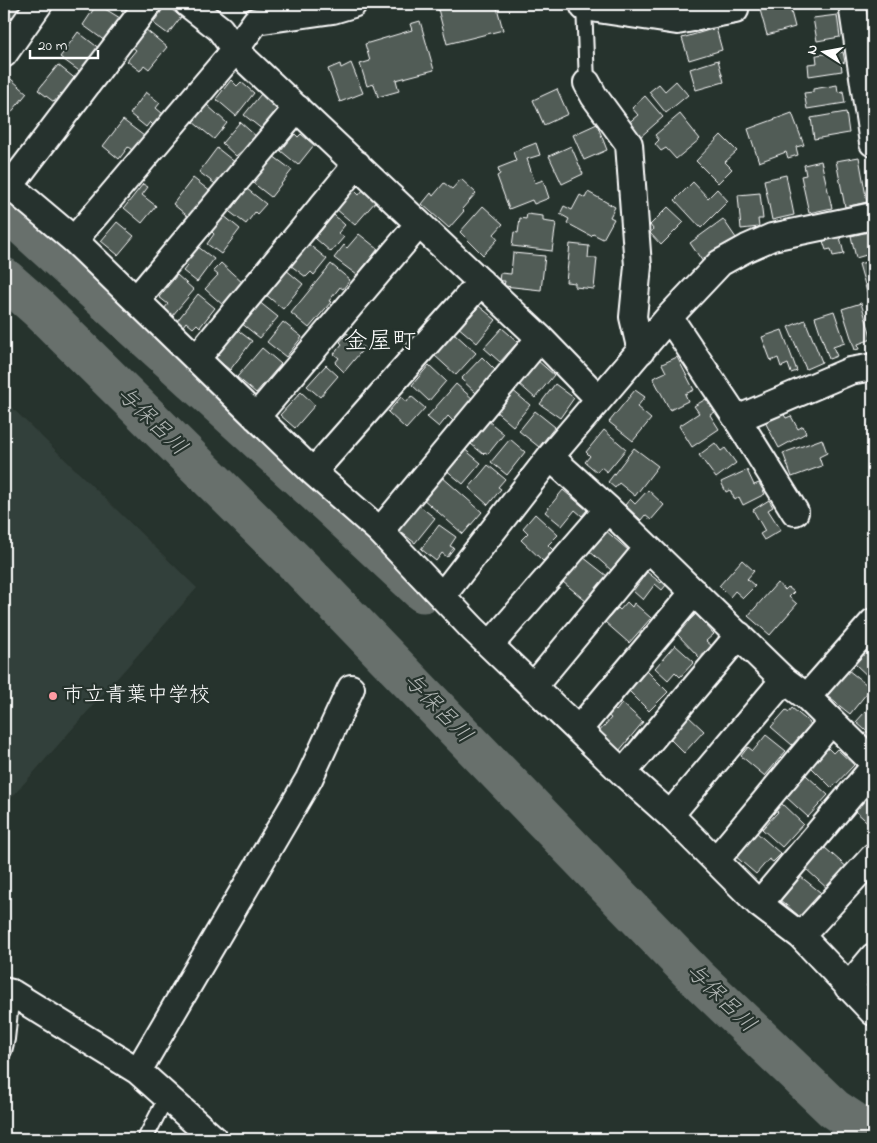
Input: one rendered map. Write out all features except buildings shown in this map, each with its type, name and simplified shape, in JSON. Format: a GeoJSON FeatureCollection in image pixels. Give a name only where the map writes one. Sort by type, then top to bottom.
{"type":"FeatureCollection","features":[{"type":"Feature","properties":{"kind":"street"},"geometry":{"type":"LineString","coordinates":[[4,54],[39,4]]}},
{"type":"Feature","properties":{"kind":"street"},"geometry":{"type":"LineString","coordinates":[[148,4],[7,183],[74,240],[313,472],[380,531],[533,687],[670,815],[759,904],[801,936],[873,1012]]}},
{"type":"Feature","properties":{"kind":"street"},"geometry":{"type":"LineString","coordinates":[[188,4],[220,29],[235,50],[357,164],[418,225],[540,338],[599,399]]}},
{"type":"Feature","properties":{"kind":"street"},"geometry":{"type":"LineString","coordinates":[[74,240],[235,50],[256,21],[297,9],[332,10],[354,4]]}},
{"type":"Feature","properties":{"kind":"street"},"geometry":{"type":"LineString","coordinates":[[852,4],[873,143]]}},
{"type":"Feature","properties":{"kind":"street"},"geometry":{"type":"LineString","coordinates":[[584,5],[677,21],[735,10]]}},
{"type":"Feature","properties":{"kind":"street"},"geometry":{"type":"LineString","coordinates":[[587,83],[594,96],[629,144],[638,266],[633,317],[641,351]]}},
{"type":"Feature","properties":{"kind":"street"},"geometry":{"type":"LineString","coordinates":[[136,300],[297,108]]}},
{"type":"Feature","properties":{"kind":"street"},"geometry":{"type":"LineString","coordinates":[[197,358],[357,164]]}},
{"type":"Feature","properties":{"kind":"street"},"geometry":{"type":"LineString","coordinates":[[442,596],[550,457],[669,317],[720,263],[772,237],[873,216]]}},
{"type":"Feature","properties":{"kind":"street"},"geometry":{"type":"LineString","coordinates":[[256,417],[418,225]]}},
{"type":"Feature","properties":{"kind":"street"},"geometry":{"type":"LineString","coordinates":[[313,472],[481,282]]}},
{"type":"Feature","properties":{"kind":"street"},"geometry":{"type":"LineString","coordinates":[[669,317],[738,419],[794,512]]}},
{"type":"Feature","properties":{"kind":"street"},"geometry":{"type":"LineString","coordinates":[[380,531],[540,338]]}},
{"type":"Feature","properties":{"kind":"street"},"geometry":{"type":"LineString","coordinates":[[738,419],[850,372],[873,367]]}},
{"type":"Feature","properties":{"kind":"street"},"geometry":{"type":"LineString","coordinates":[[550,457],[608,509],[647,549],[784,680],[807,697],[873,762]]}},
{"type":"Feature","properties":{"kind":"street"},"geometry":{"type":"LineString","coordinates":[[490,645],[608,509]]}},
{"type":"Feature","properties":{"kind":"street"},"geometry":{"type":"LineString","coordinates":[[533,687],[647,549]]}},
{"type":"Feature","properties":{"kind":"street"},"geometry":{"type":"LineString","coordinates":[[578,730],[694,592]]}},
{"type":"Feature","properties":{"kind":"street"},"geometry":{"type":"LineString","coordinates":[[807,697],[873,622]]}},
{"type":"Feature","properties":{"kind":"street"},"geometry":{"type":"LineString","coordinates":[[623,773],[739,635]]}},
{"type":"Feature","properties":{"kind":"street"},"geometry":{"type":"LineString","coordinates":[[670,815],[784,680]]}},
{"type":"Feature","properties":{"kind":"street"},"geometry":{"type":"LineString","coordinates":[[138,1071],[309,779],[351,688]]}},
{"type":"Feature","properties":{"kind":"street"},"geometry":{"type":"LineString","coordinates":[[716,860],[831,722]]}},
{"type":"Feature","properties":{"kind":"street"},"geometry":{"type":"LineString","coordinates":[[759,904],[873,768]]}},
{"type":"Feature","properties":{"kind":"street"},"geometry":{"type":"LineString","coordinates":[[801,936],[873,857]]}},
{"type":"Feature","properties":{"kind":"street"},"geometry":{"type":"LineString","coordinates":[[848,987],[873,958]]}},
{"type":"Feature","properties":{"kind":"street"},"geometry":{"type":"LineString","coordinates":[[8,992],[138,1071],[214,1139]]}},
{"type":"Feature","properties":{"kind":"lane"},"geometry":{"type":"LineString","coordinates":[[584,5],[587,83]]}},
{"type":"Feature","properties":{"kind":"lane"},"geometry":{"type":"LineString","coordinates":[[4,1051],[7,1038],[8,992]]}},
{"type":"Feature","properties":{"kind":"lane"},"geometry":{"type":"LineString","coordinates":[[145,1139],[166,1098]]}},
{"type":"Feature","properties":{"kind":"shaded area","name":"市立青葉中学校"},"geometry":{"type":"Polygon","coordinates":[[[4,400],[197,588],[5,805],[4,804],[4,400]]]}},
{"type":"Feature","properties":{"kind":"waterway"},"geometry":{"type":"LineString","coordinates":[[4,208],[423,592]]}},
{"type":"Feature","properties":{"kind":"waterway","name":"与保呂川"},"geometry":{"type":"LineString","coordinates":[[4,278],[39,309],[301,568],[695,976],[834,1109],[873,1135]]}},
{"type":"Feature","properties":{"kind":"place","name":"市立青葉中学校"},"geometry":{"type":"Point","coordinates":[53,696]}},
{"type":"Feature","properties":{"kind":"district","name":"金屋町"},"geometry":{"type":"Point","coordinates":[380,342]}}]}
